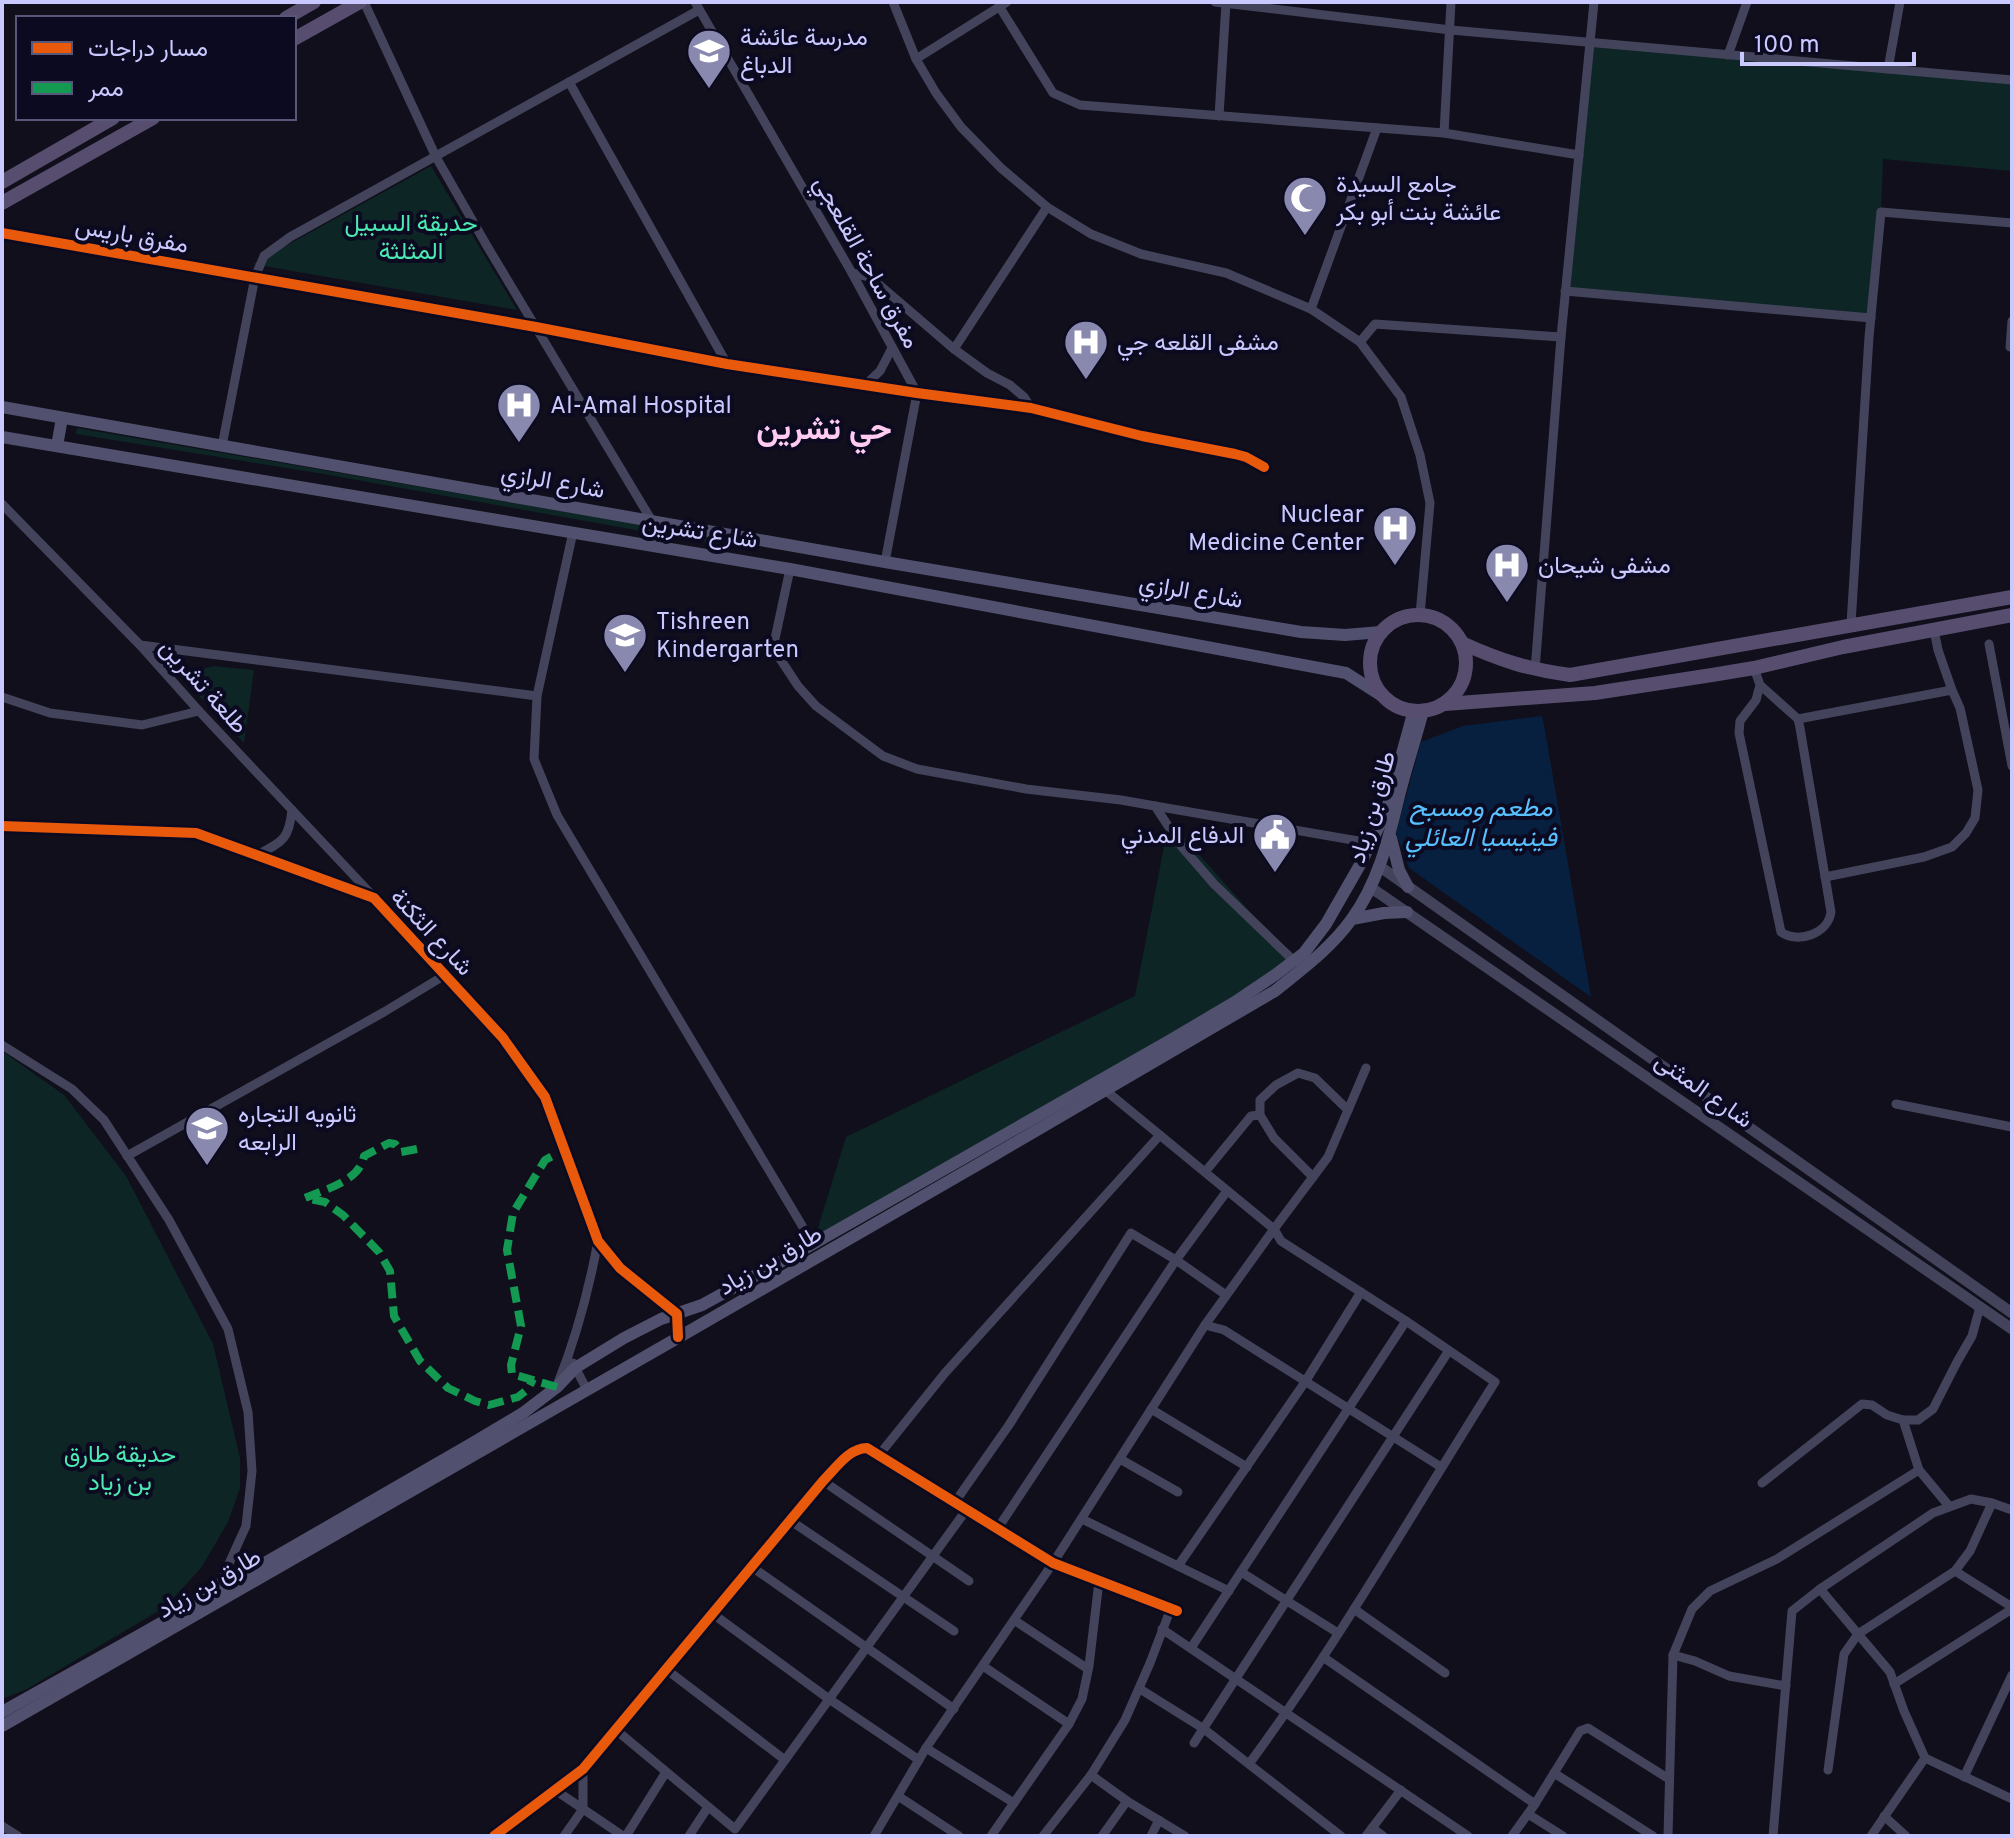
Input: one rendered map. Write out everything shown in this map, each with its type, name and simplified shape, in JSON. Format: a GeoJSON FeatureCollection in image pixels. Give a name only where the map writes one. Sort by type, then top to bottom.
{"type":"FeatureCollection","features":[{"type":"Feature","properties":{"kind":"main road"},"geometry":{"type":"LineString","coordinates":[[290,16],[314,2]]}},
{"type":"Feature","properties":{"kind":"main road"},"geometry":{"type":"LineString","coordinates":[[296,38],[362,2]]}},
{"type":"Feature","properties":{"kind":"main road"},"geometry":{"type":"LineString","coordinates":[[2,182],[110,120]]}},
{"type":"Feature","properties":{"kind":"main road"},"geometry":{"type":"LineString","coordinates":[[2,203],[149,120]]}},
{"type":"Feature","properties":{"kind":"main road","name":"شارع الرازي"},"geometry":{"type":"LineString","coordinates":[[2,407],[1301,632],[1345,635],[1381,632]]}},
{"type":"Feature","properties":{"kind":"main road"},"geometry":{"type":"LineString","coordinates":[[57,446],[62,418]]}},
{"type":"Feature","properties":{"kind":"main road","name":"شارع تشرين"},"geometry":{"type":"LineString","coordinates":[[2,437],[790,569],[1346,673],[1382,696]]}},
{"type":"Feature","properties":{"kind":"main road"},"geometry":{"type":"LineString","coordinates":[[1462,643],[1535,670],[1570,675],[2012,597]]}},
{"type":"Feature","properties":{"kind":"main road"},"geometry":{"type":"LineString","coordinates":[[1445,704],[1462,684],[1467,663],[1462,643],[1453,630],[1442,621],[1420,615],[1403,618],[1381,632],[1370,663],[1373,680],[1382,696],[1402,709],[1418,711],[1445,704],[1595,693],[1754,668],[1843,647],[2012,615]]}},
{"type":"Feature","properties":{"kind":"main road"},"geometry":{"type":"LineString","coordinates":[[2,1712],[523,1413],[557,1387],[572,1362],[661,1319],[702,1305],[813,1244],[1169,1041],[1235,1002],[1294,961],[1326,924],[1386,812],[1418,711]]}},
{"type":"Feature","properties":{"kind":"main road","name":"طارق بن زياد"},"geometry":{"type":"LineString","coordinates":[[2,1726],[816,1259],[1275,991],[1324,952],[1352,919],[1372,884],[1390,836],[1418,711]]}},
{"type":"Feature","properties":{"kind":"main road"},"geometry":{"type":"LineString","coordinates":[[1390,836],[1408,887]]}},
{"type":"Feature","properties":{"kind":"main road"},"geometry":{"type":"LineString","coordinates":[[1370,843],[1377,843],[1384,852]]}},
{"type":"Feature","properties":{"kind":"main road"},"geometry":{"type":"LineString","coordinates":[[1356,872],[1359,880],[1372,884]]}},
{"type":"Feature","properties":{"kind":"main road"},"geometry":{"type":"LineString","coordinates":[[1352,919],[1407,912]]}},
{"type":"Feature","properties":{"kind":"street"},"geometry":{"type":"LineString","coordinates":[[362,2],[436,157],[652,521]]}},
{"type":"Feature","properties":{"kind":"street"},"geometry":{"type":"LineString","coordinates":[[893,2],[916,59],[961,127],[1001,168],[1047,207],[1091,234],[1141,254],[1226,273],[1311,309],[1360,342],[1401,397],[1420,455],[1430,503],[1420,615]]}},
{"type":"Feature","properties":{"kind":"street"},"geometry":{"type":"LineString","coordinates":[[1215,2],[1451,30],[2012,80]]}},
{"type":"Feature","properties":{"kind":"street"},"geometry":{"type":"LineString","coordinates":[[1444,133],[1451,2]]}},
{"type":"Feature","properties":{"kind":"street"},"geometry":{"type":"LineString","coordinates":[[1535,670],[1565,291],[1594,2]]}},
{"type":"Feature","properties":{"kind":"street"},"geometry":{"type":"LineString","coordinates":[[1728,55],[1747,2]]}},
{"type":"Feature","properties":{"kind":"street"},"geometry":{"type":"LineString","coordinates":[[1888,69],[1900,2]]}},
{"type":"Feature","properties":{"kind":"street"},"geometry":{"type":"LineString","coordinates":[[1219,116],[1226,3]]}},
{"type":"Feature","properties":{"kind":"street"},"geometry":{"type":"LineString","coordinates":[[916,59],[1003,4],[1053,93],[1080,105],[1444,133],[1579,155]]}},
{"type":"Feature","properties":{"kind":"street"},"geometry":{"type":"LineString","coordinates":[[222,446],[255,277],[264,256],[276,246],[569,82],[697,6]]}},
{"type":"Feature","properties":{"kind":"street","name":"مفرق ساحة القلعجي"},"geometry":{"type":"LineString","coordinates":[[697,6],[852,273],[917,393]]}},
{"type":"Feature","properties":{"kind":"street"},"geometry":{"type":"LineString","coordinates":[[569,82],[727,364]]}},
{"type":"Feature","properties":{"kind":"street"},"geometry":{"type":"LineString","coordinates":[[1311,309],[1377,128]]}},
{"type":"Feature","properties":{"kind":"street"},"geometry":{"type":"LineString","coordinates":[[954,349],[1047,207]]}},
{"type":"Feature","properties":{"kind":"street"},"geometry":{"type":"LineString","coordinates":[[1851,624],[1881,212],[2012,223]]}},
{"type":"Feature","properties":{"kind":"street","name":"مفرق باريس"},"geometry":{"type":"LineString","coordinates":[[2,233],[536,327],[727,364],[1031,408],[1142,436],[1235,454],[1264,467]]}},
{"type":"Feature","properties":{"kind":"street"},"geometry":{"type":"LineString","coordinates":[[852,273],[870,277],[954,349],[1010,385],[1031,408]]}},
{"type":"Feature","properties":{"kind":"street"},"geometry":{"type":"LineString","coordinates":[[1565,291],[1871,318]]}},
{"type":"Feature","properties":{"kind":"street"},"geometry":{"type":"LineString","coordinates":[[2010,347],[2012,321]]}},
{"type":"Feature","properties":{"kind":"street"},"geometry":{"type":"LineString","coordinates":[[1360,342],[1375,324],[1561,337]]}},
{"type":"Feature","properties":{"kind":"street"},"geometry":{"type":"LineString","coordinates":[[864,386],[880,371],[892,348]]}},
{"type":"Feature","properties":{"kind":"street"},"geometry":{"type":"LineString","coordinates":[[885,562],[917,393]]}},
{"type":"Feature","properties":{"kind":"street","name":"طلعة تشرين"},"geometry":{"type":"LineString","coordinates":[[2,504],[140,645],[374,898]]}},
{"type":"Feature","properties":{"kind":"street"},"geometry":{"type":"LineString","coordinates":[[573,532],[537,696],[534,759],[557,815],[813,1244]]}},
{"type":"Feature","properties":{"kind":"street"},"geometry":{"type":"LineString","coordinates":[[790,569],[773,648],[798,686],[816,706],[883,756],[917,769],[1026,789],[1121,800],[1370,843]]}},
{"type":"Feature","properties":{"kind":"street"},"geometry":{"type":"LineString","coordinates":[[1825,877],[1924,857],[1952,847],[1975,818],[1978,790],[1960,708],[1938,650],[1934,630]]}},
{"type":"Feature","properties":{"kind":"street"},"geometry":{"type":"LineString","coordinates":[[1989,644],[2012,766]]}},
{"type":"Feature","properties":{"kind":"street"},"geometry":{"type":"LineString","coordinates":[[140,645],[537,696]]}},
{"type":"Feature","properties":{"kind":"street"},"geometry":{"type":"LineString","coordinates":[[1754,668],[1760,685],[1798,719],[1831,912],[1830,920],[1812,935],[1801,937],[1781,932],[1739,733],[1740,721],[1756,700],[1760,685]]}},
{"type":"Feature","properties":{"kind":"street"},"geometry":{"type":"LineString","coordinates":[[1798,719],[1952,690]]}},
{"type":"Feature","properties":{"kind":"street"},"geometry":{"type":"LineString","coordinates":[[2,697],[50,713],[142,725],[199,711]]}},
{"type":"Feature","properties":{"kind":"street"},"geometry":{"type":"LineString","coordinates":[[1155,806],[1182,847],[1214,884],[1294,961]]}},
{"type":"Feature","properties":{"kind":"street"},"geometry":{"type":"LineString","coordinates":[[257,855],[284,839],[290,829],[292,810]]}},
{"type":"Feature","properties":{"kind":"street","name":"شارع الثكنة"},"geometry":{"type":"LineString","coordinates":[[2,826],[196,833],[374,898],[503,1038],[545,1097],[598,1241]]}},
{"type":"Feature","properties":{"kind":"street","name":"شارع المثنى"},"geometry":{"type":"LineString","coordinates":[[1379,866],[2012,1313]]}},
{"type":"Feature","properties":{"kind":"street","name":"شارع المثنى"},"geometry":{"type":"LineString","coordinates":[[1372,884],[1407,912],[2012,1329]]}},
{"type":"Feature","properties":{"kind":"street"},"geometry":{"type":"LineString","coordinates":[[127,1156],[445,975]]}},
{"type":"Feature","properties":{"kind":"street"},"geometry":{"type":"LineString","coordinates":[[2,1045],[72,1089],[104,1120],[169,1220],[228,1329],[248,1412],[252,1471],[246,1526],[217,1591]]}},
{"type":"Feature","properties":{"kind":"street"},"geometry":{"type":"LineString","coordinates":[[874,1836],[926,1748],[1053,1563],[1205,1325],[1328,1157],[1366,1068]]}},
{"type":"Feature","properties":{"kind":"street"},"geometry":{"type":"LineString","coordinates":[[1313,1177],[1274,1138],[1260,1115],[1260,1100],[1276,1085],[1298,1073],[1315,1078],[1348,1110]]}},
{"type":"Feature","properties":{"kind":"street"},"geometry":{"type":"LineString","coordinates":[[1105,1090],[1274,1229],[1281,1241],[1495,1382],[1354,1609],[1287,1713],[1249,1764]]}},
{"type":"Feature","properties":{"kind":"street"},"geometry":{"type":"LineString","coordinates":[[1896,1104],[2012,1127]]}},
{"type":"Feature","properties":{"kind":"street"},"geometry":{"type":"LineString","coordinates":[[1205,1172],[1251,1116],[1260,1115]]}},
{"type":"Feature","properties":{"kind":"street"},"geometry":{"type":"LineString","coordinates":[[879,1455],[945,1373],[1160,1135]]}},
{"type":"Feature","properties":{"kind":"street"},"geometry":{"type":"LineString","coordinates":[[998,1528],[1176,1260],[1227,1191]]}},
{"type":"Feature","properties":{"kind":"street"},"geometry":{"type":"LineString","coordinates":[[955,1502],[1009,1425],[1131,1233],[1226,1295]]}},
{"type":"Feature","properties":{"kind":"street"},"geometry":{"type":"LineString","coordinates":[[598,1241],[620,1268],[677,1314],[678,1337]]}},
{"type":"Feature","properties":{"kind":"street"},"geometry":{"type":"LineString","coordinates":[[587,1390],[572,1362],[598,1241]]}},
{"type":"Feature","properties":{"kind":"street"},"geometry":{"type":"LineString","coordinates":[[1178,1566],[1305,1382],[1361,1292]]}},
{"type":"Feature","properties":{"kind":"street"},"geometry":{"type":"LineString","coordinates":[[1762,1483],[1862,1404],[1872,1405],[1887,1415],[1903,1420],[1918,1420],[1933,1409],[1972,1336],[1980,1307]]}},
{"type":"Feature","properties":{"kind":"street"},"geometry":{"type":"LineString","coordinates":[[1191,1648],[1406,1321]]}},
{"type":"Feature","properties":{"kind":"street"},"geometry":{"type":"LineString","coordinates":[[1205,1325],[1224,1330],[1441,1467]]}},
{"type":"Feature","properties":{"kind":"street"},"geometry":{"type":"LineString","coordinates":[[1194,1743],[1448,1352]]}},
{"type":"Feature","properties":{"kind":"street"},"geometry":{"type":"LineString","coordinates":[[1151,1409],[1247,1467]]}},
{"type":"Feature","properties":{"kind":"street"},"geometry":{"type":"LineString","coordinates":[[1903,1420],[1919,1470],[1949,1506]]}},
{"type":"Feature","properties":{"kind":"street"},"geometry":{"type":"LineString","coordinates":[[494,1836],[583,1769],[823,1481],[850,1453],[858,1448],[867,1448],[1053,1563],[1174,1609],[1162,1629],[1125,1720],[1091,1775],[1043,1836]]}},
{"type":"Feature","properties":{"kind":"street"},"geometry":{"type":"LineString","coordinates":[[1120,1459],[1178,1492]]}},
{"type":"Feature","properties":{"kind":"street"},"geometry":{"type":"LineString","coordinates":[[1668,1836],[1673,1655],[1692,1609],[1710,1591],[1777,1559],[1919,1470]]}},
{"type":"Feature","properties":{"kind":"street"},"geometry":{"type":"LineString","coordinates":[[823,1481],[969,1581]]}},
{"type":"Feature","properties":{"kind":"street"},"geometry":{"type":"LineString","coordinates":[[1773,1836],[1792,1611],[1933,1513],[1971,1499],[2012,1510]]}},
{"type":"Feature","properties":{"kind":"street"},"geometry":{"type":"LineString","coordinates":[[1828,1770],[1844,1654],[1858,1634],[1955,1571],[1970,1551],[1992,1503]]}},
{"type":"Feature","properties":{"kind":"street"},"geometry":{"type":"LineString","coordinates":[[616,1730],[735,1829],[967,1509]]}},
{"type":"Feature","properties":{"kind":"street"},"geometry":{"type":"LineString","coordinates":[[1082,1519],[1229,1591]]}},
{"type":"Feature","properties":{"kind":"street"},"geometry":{"type":"LineString","coordinates":[[791,1521],[954,1631]]}},
{"type":"Feature","properties":{"kind":"street"},"geometry":{"type":"LineString","coordinates":[[752,1567],[954,1709]]}},
{"type":"Feature","properties":{"kind":"street"},"geometry":{"type":"LineString","coordinates":[[1894,1684],[2012,1608],[1955,1571]]}},
{"type":"Feature","properties":{"kind":"street"},"geometry":{"type":"LineString","coordinates":[[1241,1572],[1338,1633]]}},
{"type":"Feature","properties":{"kind":"street"},"geometry":{"type":"LineString","coordinates":[[991,1836],[1069,1724],[1082,1699],[1099,1581]]}},
{"type":"Feature","properties":{"kind":"street"},"geometry":{"type":"LineString","coordinates":[[1820,1589],[1890,1672],[1925,1758],[2012,1799]]}},
{"type":"Feature","properties":{"kind":"street"},"geometry":{"type":"LineString","coordinates":[[1354,1609],[1445,1673]]}},
{"type":"Feature","properties":{"kind":"street"},"geometry":{"type":"LineString","coordinates":[[713,1614],[919,1760]]}},
{"type":"Feature","properties":{"kind":"street"},"geometry":{"type":"LineString","coordinates":[[1014,1620],[1088,1669]]}},
{"type":"Feature","properties":{"kind":"street"},"geometry":{"type":"LineString","coordinates":[[1162,1629],[1401,1790],[1453,1832],[1468,1836]]}},
{"type":"Feature","properties":{"kind":"street"},"geometry":{"type":"LineString","coordinates":[[1673,1655],[1729,1676],[1786,1686]]}},
{"type":"Feature","properties":{"kind":"street"},"geometry":{"type":"LineString","coordinates":[[1323,1657],[1535,1804]]}},
{"type":"Feature","properties":{"kind":"street"},"geometry":{"type":"LineString","coordinates":[[983,1666],[1069,1724]]}},
{"type":"Feature","properties":{"kind":"street"},"geometry":{"type":"LineString","coordinates":[[667,1670],[785,1760]]}},
{"type":"Feature","properties":{"kind":"street"},"geometry":{"type":"LineString","coordinates":[[1964,1777],[2012,1675]]}},
{"type":"Feature","properties":{"kind":"street"},"geometry":{"type":"LineString","coordinates":[[1140,1689],[1204,1729],[1341,1836]]}},
{"type":"Feature","properties":{"kind":"street"},"geometry":{"type":"LineString","coordinates":[[1512,1836],[1580,1731],[1588,1728],[1669,1779]]}},
{"type":"Feature","properties":{"kind":"street"},"geometry":{"type":"LineString","coordinates":[[926,1748],[1014,1803]]}},
{"type":"Feature","properties":{"kind":"street"},"geometry":{"type":"LineString","coordinates":[[1871,1836],[1925,1758]]}},
{"type":"Feature","properties":{"kind":"street"},"geometry":{"type":"LineString","coordinates":[[564,1836],[583,1809],[583,1769]]}},
{"type":"Feature","properties":{"kind":"street"},"geometry":{"type":"LineString","coordinates":[[555,1790],[625,1836],[666,1772]]}},
{"type":"Feature","properties":{"kind":"street"},"geometry":{"type":"LineString","coordinates":[[1554,1773],[1653,1836]]}},
{"type":"Feature","properties":{"kind":"street"},"geometry":{"type":"LineString","coordinates":[[1091,1775],[1185,1836]]}},
{"type":"Feature","properties":{"kind":"street"},"geometry":{"type":"LineString","coordinates":[[1383,1836],[1369,1832],[1401,1790]]}},
{"type":"Feature","properties":{"kind":"street"},"geometry":{"type":"LineString","coordinates":[[898,1796],[959,1836]]}},
{"type":"Feature","properties":{"kind":"street"},"geometry":{"type":"LineString","coordinates":[[1102,1836],[1127,1801]]}},
{"type":"Feature","properties":{"kind":"street"},"geometry":{"type":"LineString","coordinates":[[689,1836],[708,1807]]}},
{"type":"Feature","properties":{"kind":"street"},"geometry":{"type":"LineString","coordinates":[[1528,1814],[1563,1836]]}},
{"type":"Feature","properties":{"kind":"street"},"geometry":{"type":"LineString","coordinates":[[1884,1816],[1906,1836]]}},
{"type":"Feature","properties":{"kind":"street"},"geometry":{"type":"LineString","coordinates":[[1151,1836],[1159,1820]]}},
{"type":"Feature","properties":{"kind":"street"},"geometry":{"type":"LineString","coordinates":[[2,1826],[18,1836]]}},
{"type":"Feature","properties":{"kind":"green space"},"geometry":{"type":"Polygon","coordinates":[[[1590,43],[2012,80],[2012,171],[1883,159],[1871,318],[1565,291],[1590,43]]]}},
{"type":"Feature","properties":{"kind":"green space","name":"حديقة السبيل المثلثة"},"geometry":{"type":"Polygon","coordinates":[[[431,166],[517,310],[253,264],[431,166]]]}},
{"type":"Feature","properties":{"kind":"green space"},"geometry":{"type":"Polygon","coordinates":[[[77,428],[725,539],[725,546],[318,473],[76,434],[77,428]]]}},
{"type":"Feature","properties":{"kind":"green space"},"geometry":{"type":"Polygon","coordinates":[[[213,666],[254,670],[244,743],[184,680],[192,672],[213,666]]]}},
{"type":"Feature","properties":{"kind":"green space"},"geometry":{"type":"Polygon","coordinates":[[[1169,821],[1294,961],[813,1244],[846,1137],[1135,996],[1169,821]]]}},
{"type":"Feature","properties":{"kind":"green space","name":"حديقة طارق بن زياد"},"geometry":{"type":"Polygon","coordinates":[[[2,1051],[64,1095],[126,1176],[213,1344],[240,1458],[240,1488],[228,1522],[201,1568],[165,1607],[27,1689],[2,1699],[2,1051]]]}},
{"type":"Feature","properties":{"kind":"water","name":"مطعم ومسبح فينيسيا العائلي"},"geometry":{"type":"Polygon","coordinates":[[[1542,716],[1591,997],[1409,868],[1396,833],[1421,742],[1463,726],[1542,716]]]}},
{"type":"Feature","properties":{"kind":"marked path"},"geometry":{"type":"LineString","coordinates":[[417,1149],[401,1152],[395,1144],[389,1143],[364,1156],[361,1165],[349,1178],[305,1198],[325,1202],[343,1215],[379,1252],[390,1271],[394,1316],[420,1361],[448,1388],[489,1405],[518,1397],[528,1389],[533,1379]]}},
{"type":"Feature","properties":{"kind":"marked path"},"geometry":{"type":"LineString","coordinates":[[557,1387],[512,1374],[511,1365],[521,1326],[507,1250],[513,1213],[545,1160],[564,1150]]}},
{"type":"Feature","properties":{"kind":"cycle path"},"geometry":{"type":"LineString","coordinates":[[2,233],[536,327],[727,364],[1031,408],[1142,436],[1235,454],[1264,467]]}},
{"type":"Feature","properties":{"kind":"cycle path"},"geometry":{"type":"LineString","coordinates":[[2,826],[196,833],[374,898],[503,1038],[545,1097],[598,1241],[620,1268],[677,1314],[678,1337]]}},
{"type":"Feature","properties":{"kind":"cycle path"},"geometry":{"type":"LineString","coordinates":[[494,1836],[583,1769],[823,1481],[843,1460],[860,1449],[867,1448],[1053,1563],[1177,1611]]}},
{"type":"Feature","properties":{"kind":"place","name":"مدرسة عائشة الدباغ"},"geometry":{"type":"Point","coordinates":[709,90]}},
{"type":"Feature","properties":{"kind":"place","name":"جامع السيدة عائشة بنت أبو بكر"},"geometry":{"type":"Point","coordinates":[1305,237]}},
{"type":"Feature","properties":{"kind":"place","name":"مشفى القلعه جي"},"geometry":{"type":"Point","coordinates":[1086,381]}},
{"type":"Feature","properties":{"kind":"place","name":"Al-Amal Hospital"},"geometry":{"type":"Point","coordinates":[519,444]}},
{"type":"Feature","properties":{"kind":"place","name":"Nuclear Medicine Center"},"geometry":{"type":"Point","coordinates":[1395,567]}},
{"type":"Feature","properties":{"kind":"place","name":"مشفى شيحان"},"geometry":{"type":"Point","coordinates":[1507,604]}},
{"type":"Feature","properties":{"kind":"place","name":"Tishreen Kindergarten"},"geometry":{"type":"Point","coordinates":[625,674]}},
{"type":"Feature","properties":{"kind":"place","name":"الدفاع المدني"},"geometry":{"type":"Point","coordinates":[1275,874]}},
{"type":"Feature","properties":{"kind":"place","name":"ثانويه التجاره الرابعه"},"geometry":{"type":"Point","coordinates":[207,1167]}},
{"type":"Feature","properties":{"kind":"district","name":"حي تشرين"},"geometry":{"type":"Point","coordinates":[824,428]}}]}
